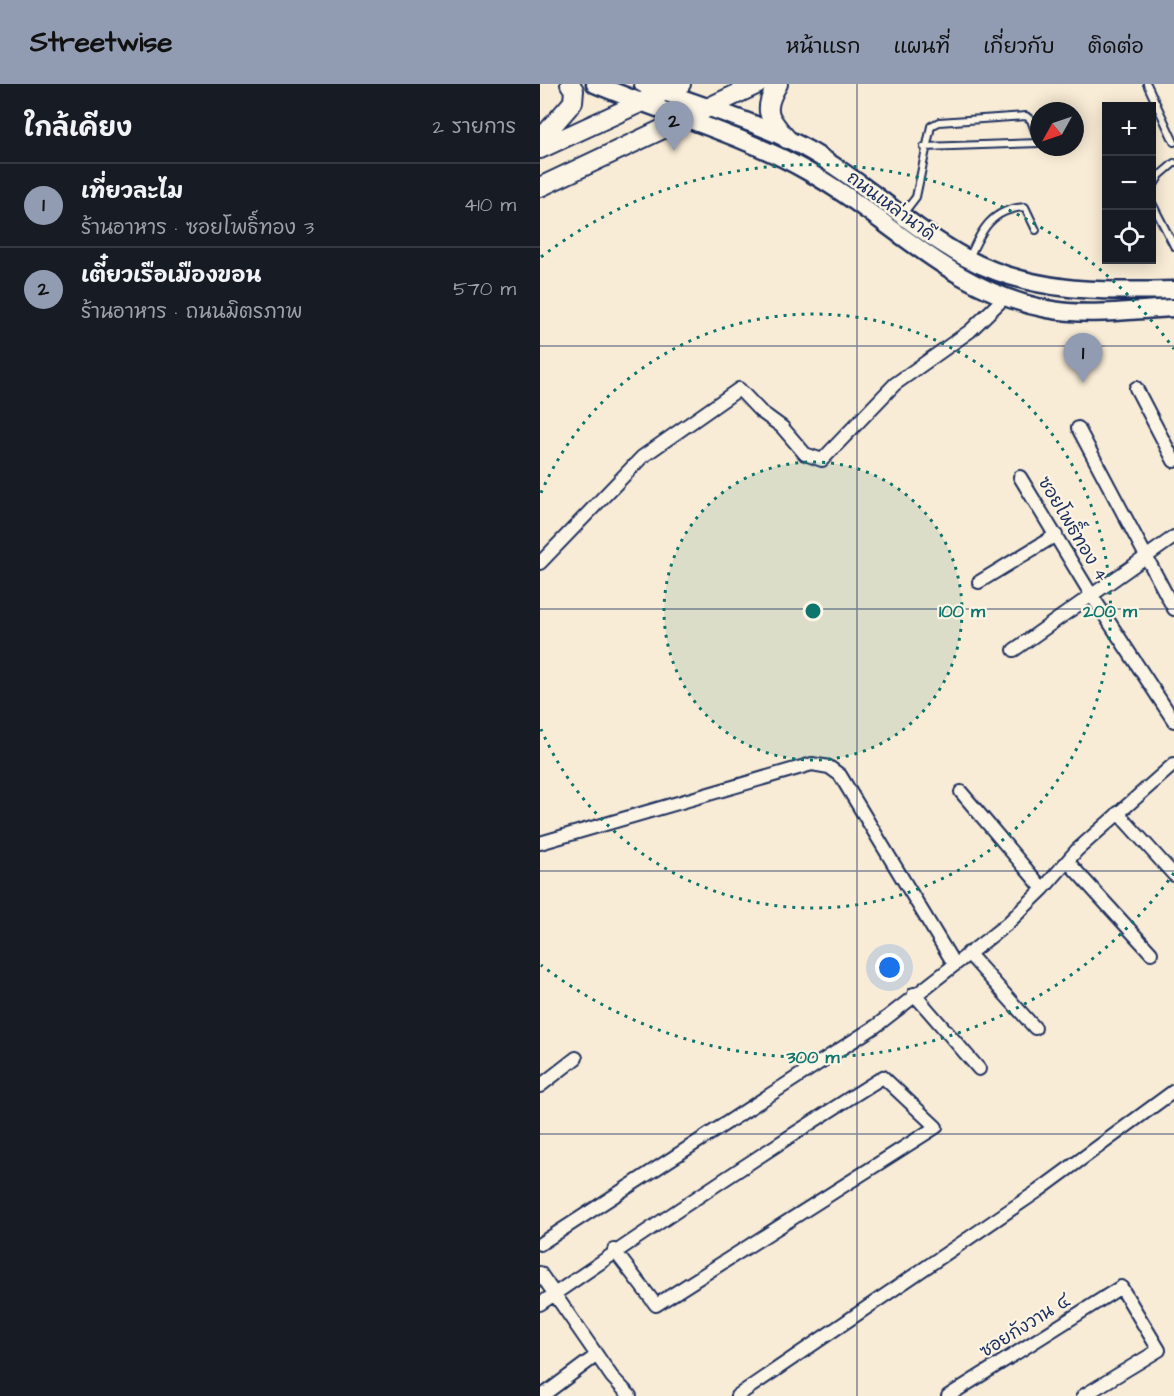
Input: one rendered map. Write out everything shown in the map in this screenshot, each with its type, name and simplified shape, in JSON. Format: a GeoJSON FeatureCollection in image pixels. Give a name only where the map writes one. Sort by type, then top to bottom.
{"type":"FeatureCollection","features":[{"type":"Feature","properties":{"kind":"main road"},"geometry":{"type":"LineString","coordinates":[[540,140],[573,102],[574,90],[570,84]]}},
{"type":"Feature","properties":{"kind":"main road","name":"ถนนเหล่านาดี"},"geometry":{"type":"LineString","coordinates":[[595,84],[774,154],[806,170],[843,193],[943,268],[1005,297],[1048,309],[1070,312],[1174,308]]}},
{"type":"Feature","properties":{"kind":"main road","name":"ถนนเหล่านาดี"},"geometry":{"type":"LineString","coordinates":[[643,84],[787,139],[856,178],[903,215],[969,259],[1018,279],[1061,288],[1099,292],[1174,290]]}},
{"type":"Feature","properties":{"kind":"main road"},"geometry":{"type":"LineString","coordinates":[[540,149],[681,84]]}},
{"type":"Feature","properties":{"kind":"main road"},"geometry":{"type":"LineString","coordinates":[[540,187],[758,84]]}},
{"type":"Feature","properties":{"kind":"main road"},"geometry":{"type":"LineString","coordinates":[[778,84],[772,94],[768,111],[770,120],[787,139]]}},
{"type":"Feature","properties":{"kind":"street"},"geometry":{"type":"LineString","coordinates":[[540,563],[642,457],[739,389],[760,411],[782,427],[805,454],[822,460],[895,384],[970,331],[1005,297]]}},
{"type":"Feature","properties":{"kind":"street"},"geometry":{"type":"LineString","coordinates":[[1136,388],[1174,461]]}},
{"type":"Feature","properties":{"kind":"street"},"geometry":{"type":"LineString","coordinates":[[1078,428],[1148,556],[1174,609]]}},
{"type":"Feature","properties":{"kind":"street","name":"ซอยโพธิ์ทอง 4"},"geometry":{"type":"LineString","coordinates":[[1020,477],[1092,596],[1174,721]]}},
{"type":"Feature","properties":{"kind":"street"},"geometry":{"type":"LineString","coordinates":[[979,582],[1056,535]]}},
{"type":"Feature","properties":{"kind":"street"},"geometry":{"type":"LineString","coordinates":[[1014,651],[1174,537]]}},
{"type":"Feature","properties":{"kind":"street"},"geometry":{"type":"LineString","coordinates":[[540,843],[812,764],[829,768],[840,775],[954,964]]}},
{"type":"Feature","properties":{"kind":"street"},"geometry":{"type":"LineString","coordinates":[[540,1244],[876,1026],[1006,924],[1043,889],[1077,850],[1173,768]]}},
{"type":"Feature","properties":{"kind":"street"},"geometry":{"type":"LineString","coordinates":[[961,792],[1043,889]]}},
{"type":"Feature","properties":{"kind":"street"},"geometry":{"type":"LineString","coordinates":[[1118,813],[1174,875]]}},
{"type":"Feature","properties":{"kind":"street"},"geometry":{"type":"LineString","coordinates":[[1068,862],[1151,953]]}},
{"type":"Feature","properties":{"kind":"street"},"geometry":{"type":"LineString","coordinates":[[968,953],[1035,1028]]}},
{"type":"Feature","properties":{"kind":"street"},"geometry":{"type":"LineString","coordinates":[[914,994],[979,1069]]}},
{"type":"Feature","properties":{"kind":"street"},"geometry":{"type":"LineString","coordinates":[[540,1086],[576,1058]]}},
{"type":"Feature","properties":{"kind":"street"},"geometry":{"type":"LineString","coordinates":[[540,1304],[614,1250],[883,1077],[936,1127],[656,1305],[614,1250]]}},
{"type":"Feature","properties":{"kind":"street"},"geometry":{"type":"LineString","coordinates":[[736,1396],[1038,1191],[1174,1091]]}},
{"type":"Feature","properties":{"kind":"street"},"geometry":{"type":"LineString","coordinates":[[540,1273],[612,1377],[630,1396]]}},
{"type":"Feature","properties":{"kind":"street","name":"ซอยกังวาน ๔"},"geometry":{"type":"LineString","coordinates":[[948,1396],[1121,1287],[1160,1350],[1083,1396]]}},
{"type":"Feature","properties":{"kind":"street"},"geometry":{"type":"LineString","coordinates":[[542,1396],[597,1355]]}},
{"type":"Feature","properties":{"kind":"lane"},"geometry":{"type":"LineString","coordinates":[[1147,84],[1174,142]]}},
{"type":"Feature","properties":{"kind":"lane"},"geometry":{"type":"LineString","coordinates":[[903,215],[916,197],[928,130],[939,122],[1026,116],[1030,120]]}},
{"type":"Feature","properties":{"kind":"lane"},"geometry":{"type":"LineString","coordinates":[[924,147],[1030,142]]}},
{"type":"Feature","properties":{"kind":"lane"},"geometry":{"type":"LineString","coordinates":[[1156,182],[1160,175],[1174,164]]}},
{"type":"Feature","properties":{"kind":"lane"},"geometry":{"type":"LineString","coordinates":[[969,259],[981,230],[992,217],[1025,207],[1036,230]]}},
{"type":"Feature","properties":{"kind":"lane"},"geometry":{"type":"LineString","coordinates":[[1156,210],[1174,246]]}},
{"type":"Feature","properties":{"kind":"place","name":"เตี๋ยวเรือเมืองขอน"},"geometry":{"type":"Point","coordinates":[674,151]}},
{"type":"Feature","properties":{"kind":"place","name":"เที่ยวละไม"},"geometry":{"type":"Point","coordinates":[1083,383]}}]}
